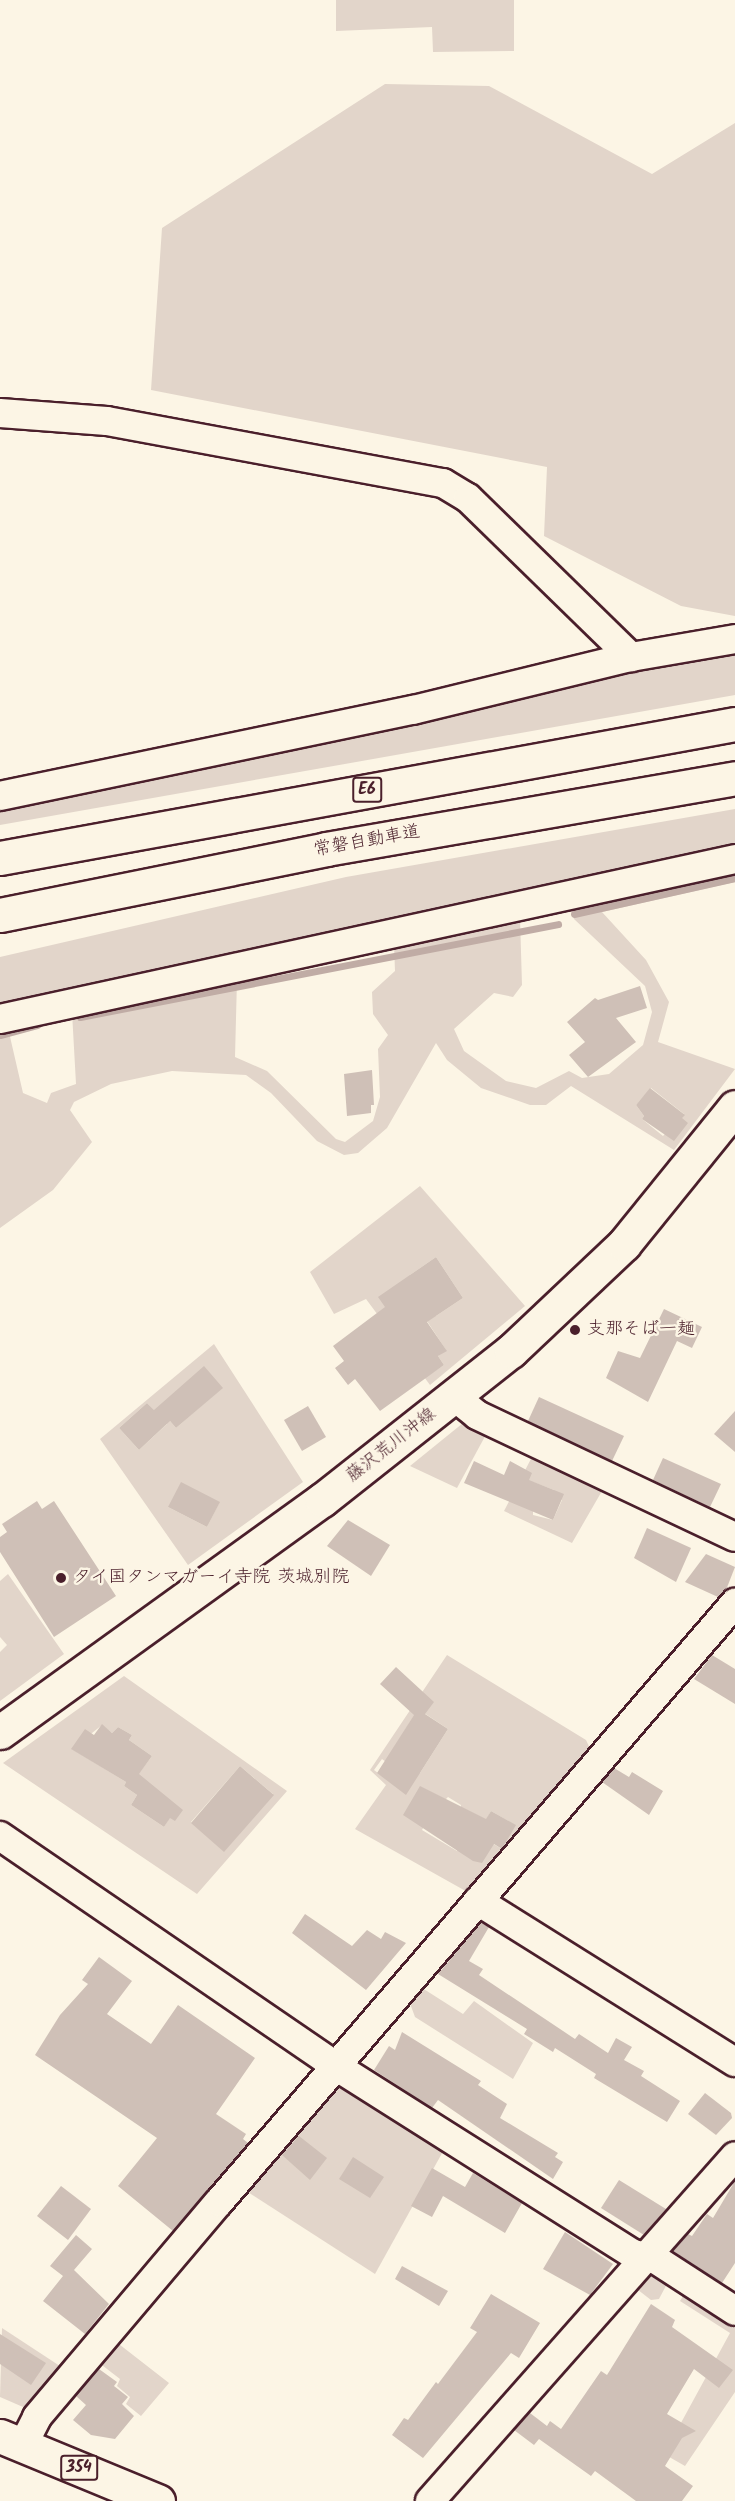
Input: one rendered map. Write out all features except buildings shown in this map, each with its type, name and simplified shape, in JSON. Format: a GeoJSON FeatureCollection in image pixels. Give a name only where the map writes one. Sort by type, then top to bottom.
{"type":"FeatureCollection","features":[{"type":"Feature","properties":{"kind":"main road","name":"E6"},"geometry":{"type":"LineString","coordinates":[[0,858],[735,724]]}},
{"type":"Feature","properties":{"kind":"main road","name":"常磐自動車道"},"geometry":{"type":"LineString","coordinates":[[0,915],[326,849],[735,778]]}},
{"type":"Feature","properties":{"kind":"main road"},"geometry":{"type":"LineString","coordinates":[[0,938],[326,849]]}},
{"type":"Feature","properties":{"kind":"main road","name":"藤沢荒川沖線"},"geometry":{"type":"LineString","coordinates":[[0,1732],[322,1500],[455,1397],[553,1313],[624,1244],[735,1107]]}},
{"type":"Feature","properties":{"kind":"main road","name":"354"},"geometry":{"type":"LineString","coordinates":[[11,2440],[158,2501]]}},
{"type":"Feature","properties":{"kind":"street"},"geometry":{"type":"LineString","coordinates":[[0,413],[107,421],[443,483],[468,498],[631,657]]}},
{"type":"Feature","properties":{"kind":"street"},"geometry":{"type":"LineString","coordinates":[[0,796],[413,710],[631,657],[735,639]]}},
{"type":"Feature","properties":{"kind":"street"},"geometry":{"type":"LineString","coordinates":[[0,1018],[735,859]]}},
{"type":"Feature","properties":{"kind":"street"},"geometry":{"type":"LineString","coordinates":[[455,1397],[477,1415],[735,1537]]}},
{"type":"Feature","properties":{"kind":"street"},"geometry":{"type":"LineString","coordinates":[[11,2440],[37,2417],[334,2066],[735,1603]]}},
{"type":"Feature","properties":{"kind":"street"},"geometry":{"type":"LineString","coordinates":[[0,1836],[334,2066],[644,2257],[655,2259],[735,2311]]}},
{"type":"Feature","properties":{"kind":"street"},"geometry":{"type":"LineString","coordinates":[[478,1901],[735,2062]]}},
{"type":"Feature","properties":{"kind":"street"},"geometry":{"type":"LineString","coordinates":[[430,2501],[735,2156]]}},
{"type":"Feature","properties":{"kind":"shaded area"},"geometry":{"type":"Polygon","coordinates":[[[336,0],[514,0],[514,51],[433,52],[432,27],[336,31],[336,0]]]}},
{"type":"Feature","properties":{"kind":"shaded area"},"geometry":{"type":"Polygon","coordinates":[[[385,84],[489,86],[652,174],[735,123],[735,616],[681,606],[544,536],[547,467],[151,390],[162,228],[385,84]]]}},
{"type":"Feature","properties":{"kind":"shaded area"},"geometry":{"type":"Polygon","coordinates":[[[735,648],[735,695],[0,825],[0,807],[735,648]]]}},
{"type":"Feature","properties":{"kind":"shaded area"},"geometry":{"type":"Polygon","coordinates":[[[735,809],[735,852],[0,1010],[0,957],[346,877],[735,809]]]}},
{"type":"Feature","properties":{"kind":"shaded area"},"geometry":{"type":"Polygon","coordinates":[[[735,868],[735,882],[602,912],[646,960],[669,1002],[658,1042],[735,1069],[674,1150],[571,1086],[546,1105],[530,1105],[481,1088],[447,1060],[436,1043],[387,1128],[358,1153],[344,1155],[317,1141],[271,1093],[246,1075],[172,1071],[111,1084],[74,1102],[70,1110],[92,1142],[53,1190],[0,1228],[0,1030],[8,1028],[23,1093],[47,1103],[51,1093],[76,1084],[72,1012],[237,980],[235,1057],[267,1071],[336,1139],[345,1142],[373,1121],[380,1097],[378,1049],[388,1035],[373,1014],[372,992],[395,971],[394,945],[520,918],[522,985],[513,997],[494,993],[454,1029],[464,1051],[506,1081],[536,1088],[569,1071],[582,1078],[609,1074],[643,1045],[652,1012],[645,986],[574,919],[569,905],[735,868]],[[651,1088],[636,1105],[644,1116],[642,1119],[663,1136],[684,1114],[651,1088]]]}},
{"type":"Feature","properties":{"kind":"shaded area"},"geometry":{"type":"Polygon","coordinates":[[[420,1186],[525,1306],[430,1385],[366,1299],[334,1314],[310,1272],[420,1186]],[[436,1257],[410,1275],[436,1316],[463,1298],[436,1257]],[[423,1315],[429,1375],[444,1365],[438,1356],[446,1350],[423,1315]]]}},
{"type":"Feature","properties":{"kind":"shaded area"},"geometry":{"type":"Polygon","coordinates":[[[214,1344],[303,1482],[188,1565],[100,1439],[214,1344]],[[222,1388],[158,1407],[176,1428],[222,1388]],[[147,1403],[119,1428],[139,1450],[167,1424],[147,1403]],[[219,1503],[168,1507],[207,1527],[219,1503]]]}},
{"type":"Feature","properties":{"kind":"shaded area"},"geometry":{"type":"Polygon","coordinates":[[[468,1419],[489,1429],[457,1488],[410,1466],[468,1419]]]}},
{"type":"Feature","properties":{"kind":"shaded area"},"geometry":{"type":"Polygon","coordinates":[[[534,1453],[606,1484],[572,1543],[504,1511],[534,1453]],[[533,1482],[533,1515],[553,1520],[562,1500],[552,1495],[554,1490],[533,1482]]]}},
{"type":"Feature","properties":{"kind":"shaded area"},"geometry":{"type":"Polygon","coordinates":[[[8,1574],[64,1654],[0,1701],[0,1652],[7,1645],[0,1637],[0,1581],[8,1574]]]}},
{"type":"Feature","properties":{"kind":"shaded area"},"geometry":{"type":"Polygon","coordinates":[[[447,1655],[586,1740],[594,1757],[471,1894],[355,1829],[386,1785],[370,1770],[447,1655]],[[418,1709],[390,1754],[420,1773],[448,1729],[418,1709]],[[382,1759],[374,1770],[398,1788],[406,1777],[382,1759]],[[448,1797],[443,1802],[439,1800],[422,1830],[457,1851],[461,1805],[448,1797]],[[491,1811],[478,1835],[502,1849],[515,1825],[491,1811]]]}},
{"type":"Feature","properties":{"kind":"shaded area"},"geometry":{"type":"Polygon","coordinates":[[[124,1676],[287,1791],[197,1894],[3,1763],[124,1676]],[[102,1725],[72,1749],[126,1782],[124,1786],[137,1795],[131,1805],[164,1827],[176,1807],[134,1780],[152,1756],[129,1740],[132,1735],[118,1727],[112,1733],[102,1725]],[[240,1766],[191,1822],[224,1851],[273,1794],[240,1766]]]}},
{"type":"Feature","properties":{"kind":"shaded area"},"geometry":{"type":"Polygon","coordinates":[[[419,1986],[463,2014],[474,2001],[533,2043],[513,2079],[415,2017],[408,1998],[419,1986]]]}},
{"type":"Feature","properties":{"kind":"shaded area"},"geometry":{"type":"Polygon","coordinates":[[[337,2082],[446,2146],[375,2274],[243,2189],[337,2082]]]}},
{"type":"Feature","properties":{"kind":"shaded area"},"geometry":{"type":"Polygon","coordinates":[[[648,2270],[669,2280],[659,2299],[651,2300],[633,2286],[648,2270]]]}},
{"type":"Feature","properties":{"kind":"shaded area"},"geometry":{"type":"Polygon","coordinates":[[[686,2291],[735,2323],[735,2392],[685,2466],[664,2454],[730,2333],[680,2301],[686,2291]]]}},
{"type":"Feature","properties":{"kind":"shaded area"},"geometry":{"type":"Polygon","coordinates":[[[2,2328],[66,2370],[30,2410],[0,2397],[2,2328]]]}},
{"type":"Feature","properties":{"kind":"shaded area"},"geometry":{"type":"Polygon","coordinates":[[[115,2341],[169,2383],[141,2416],[126,2404],[130,2397],[117,2386],[120,2379],[98,2362],[115,2341]]]}},
{"type":"Feature","properties":{"kind":"waterway"},"geometry":{"type":"LineString","coordinates":[[574,914],[735,878]]}},
{"type":"Feature","properties":{"kind":"waterway"},"geometry":{"type":"LineString","coordinates":[[80,1017],[558,924]]}},
{"type":"Feature","properties":{"kind":"waterway"},"geometry":{"type":"LineString","coordinates":[[0,1035],[38,1025]]}},
{"type":"Feature","properties":{"kind":"place","name":"支那そば一麺"},"geometry":{"type":"Point","coordinates":[575,1330]}},
{"type":"Feature","properties":{"kind":"place","name":"タイ国タンマガーイ寺院 茨城別院"},"geometry":{"type":"Point","coordinates":[61,1578]}}]}
